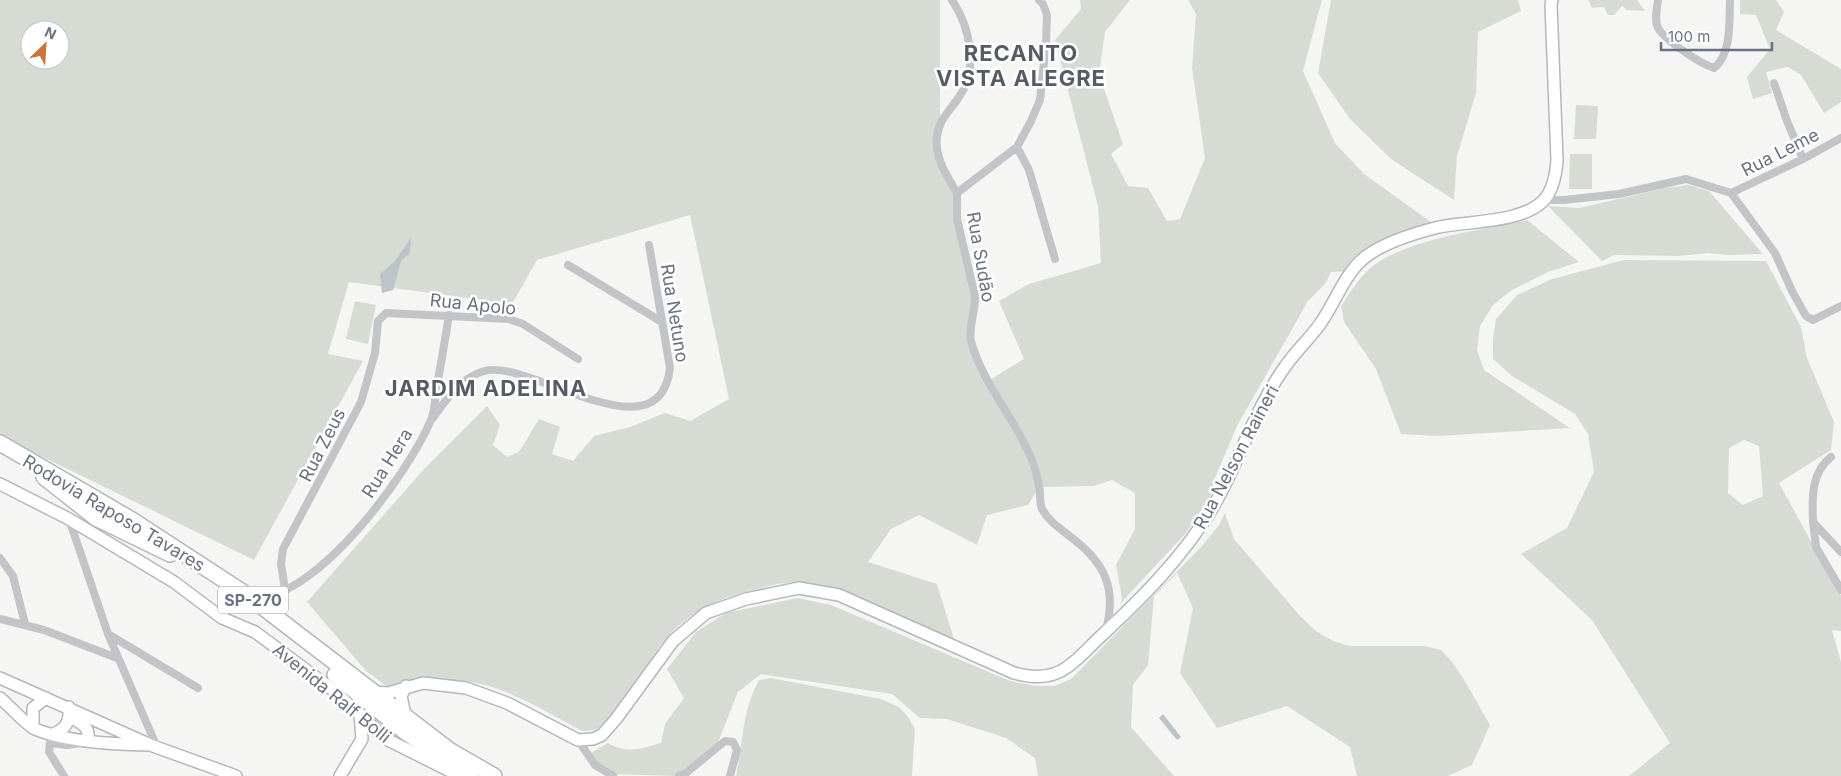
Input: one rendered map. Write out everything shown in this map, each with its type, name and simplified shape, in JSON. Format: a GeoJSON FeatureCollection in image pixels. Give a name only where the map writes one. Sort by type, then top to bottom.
{"type":"FeatureCollection","features":[{"type":"Feature","properties":{"kind":"highway","name":"Rodovia Raposo Tavares"},"geometry":{"type":"LineString","coordinates":[[2,446],[96,518],[178,558],[273,624],[404,731],[470,776]]}},
{"type":"Feature","properties":{"kind":"highway","name":"Rodovia Raposo Tavares"},"geometry":{"type":"LineString","coordinates":[[2,446],[91,495],[249,596],[449,750],[494,776]]}},
{"type":"Feature","properties":{"kind":"main road"},"geometry":{"type":"LineString","coordinates":[[1544,200],[1555,177],[1557,160],[1550,2]]}},
{"type":"Feature","properties":{"kind":"main road","name":"Rua Nelson Raineri"},"geometry":{"type":"LineString","coordinates":[[578,740],[593,739],[602,734],[673,641],[706,614],[723,606],[766,593],[799,588],[839,595],[1014,673],[1031,677],[1047,676],[1061,670],[1106,632],[1159,579],[1189,544],[1231,474],[1264,402],[1286,364],[1322,322],[1352,271],[1368,255],[1393,241],[1438,227],[1527,212],[1544,200]]}},
{"type":"Feature","properties":{"kind":"main road","name":"Avenida Ralf Bolli"},"geometry":{"type":"LineString","coordinates":[[0,484],[69,519],[174,582],[222,618],[254,632],[300,664],[360,714],[380,734],[405,750],[460,776]]}},
{"type":"Feature","properties":{"kind":"main road"},"geometry":{"type":"LineString","coordinates":[[0,678],[46,698],[69,712],[214,772],[236,776]]}},
{"type":"Feature","properties":{"kind":"main road"},"geometry":{"type":"LineString","coordinates":[[374,692],[388,693],[406,686],[439,683],[466,688],[506,703],[578,740]]}},
{"type":"Feature","properties":{"kind":"main road"},"geometry":{"type":"LineString","coordinates":[[405,715],[401,696],[406,686]]}},
{"type":"Feature","properties":{"kind":"main road"},"geometry":{"type":"LineString","coordinates":[[0,698],[33,728],[53,734],[88,740],[155,746]]}},
{"type":"Feature","properties":{"kind":"main road"},"geometry":{"type":"LineString","coordinates":[[33,728],[33,708],[46,698]]}},
{"type":"Feature","properties":{"kind":"main road"},"geometry":{"type":"LineString","coordinates":[[53,734],[63,730],[69,712]]}},
{"type":"Feature","properties":{"kind":"main road"},"geometry":{"type":"LineString","coordinates":[[69,712],[87,728],[88,740]]}},
{"type":"Feature","properties":{"kind":"main road"},"geometry":{"type":"LineString","coordinates":[[340,776],[362,739],[360,714]]}},
{"type":"Feature","properties":{"kind":"main road"},"geometry":{"type":"LineString","coordinates":[[362,739],[380,734]]}},
{"type":"Feature","properties":{"kind":"street"},"geometry":{"type":"LineString","coordinates":[[952,0],[965,24],[969,46],[969,77],[958,98],[940,122],[936,138],[942,167],[957,193]]}},
{"type":"Feature","properties":{"kind":"street","name":"Rua Sudão"},"geometry":{"type":"LineString","coordinates":[[1039,0],[1043,4],[1047,15],[1040,100],[1017,147],[957,193],[957,219],[975,296],[976,309],[971,340],[988,381],[1030,455],[1039,487],[1042,507],[1051,522],[1091,554],[1110,586],[1112,610],[1106,632]]}},
{"type":"Feature","properties":{"kind":"street"},"geometry":{"type":"LineString","coordinates":[[1658,0],[1656,18],[1658,27],[1684,51],[1714,68],[1718,65],[1727,46],[1730,0]]}},
{"type":"Feature","properties":{"kind":"street"},"geometry":{"type":"LineString","coordinates":[[1774,83],[1786,121],[1803,159]]}},
{"type":"Feature","properties":{"kind":"street","name":"Rua Leme"},"geometry":{"type":"LineString","coordinates":[[1731,193],[1803,159],[1841,138]]}},
{"type":"Feature","properties":{"kind":"street"},"geometry":{"type":"LineString","coordinates":[[1017,147],[1029,170],[1055,259]]}},
{"type":"Feature","properties":{"kind":"street"},"geometry":{"type":"LineString","coordinates":[[1544,200],[1564,200],[1618,194],[1686,179],[1731,193],[1775,253],[1792,291],[1806,316],[1813,320],[1841,306]]}},
{"type":"Feature","properties":{"kind":"street","name":"Rua Netuno"},"geometry":{"type":"LineString","coordinates":[[432,419],[465,380],[486,370],[510,372],[593,400],[625,407],[645,405],[660,397],[668,382],[670,368],[649,245]]}},
{"type":"Feature","properties":{"kind":"street"},"geometry":{"type":"LineString","coordinates":[[568,266],[662,322]]}},
{"type":"Feature","properties":{"kind":"street","name":"Rua Apolo"},"geometry":{"type":"LineString","coordinates":[[386,313],[449,315],[516,321],[578,359]]}},
{"type":"Feature","properties":{"kind":"street","name":"Rua Zeus"},"geometry":{"type":"LineString","coordinates":[[285,589],[281,564],[283,549],[361,402],[375,353],[378,321],[386,313]]}},
{"type":"Feature","properties":{"kind":"street","name":"Rua Hera"},"geometry":{"type":"LineString","coordinates":[[249,596],[270,597],[315,569],[343,545],[373,513],[403,470],[432,419],[449,315]]}},
{"type":"Feature","properties":{"kind":"street"},"geometry":{"type":"LineString","coordinates":[[1831,457],[1817,474],[1812,499],[1813,522],[1816,547],[1841,590]]}},
{"type":"Feature","properties":{"kind":"street"},"geometry":{"type":"LineString","coordinates":[[69,519],[117,658],[155,746]]}},
{"type":"Feature","properties":{"kind":"street"},"geometry":{"type":"LineString","coordinates":[[1813,522],[1841,552]]}},
{"type":"Feature","properties":{"kind":"street"},"geometry":{"type":"LineString","coordinates":[[0,558],[13,576],[25,624]]}},
{"type":"Feature","properties":{"kind":"street"},"geometry":{"type":"LineString","coordinates":[[282,621],[278,609],[285,589]]}},
{"type":"Feature","properties":{"kind":"street"},"geometry":{"type":"LineString","coordinates":[[0,619],[25,624],[117,658]]}},
{"type":"Feature","properties":{"kind":"street"},"geometry":{"type":"LineString","coordinates":[[108,634],[198,688]]}},
{"type":"Feature","properties":{"kind":"street"},"geometry":{"type":"LineString","coordinates":[[64,776],[49,752],[50,743],[67,745],[88,740]]}},
{"type":"Feature","properties":{"kind":"street"},"geometry":{"type":"LineString","coordinates":[[578,740],[595,765],[613,776]]}},
{"type":"Feature","properties":{"kind":"street"},"geometry":{"type":"LineString","coordinates":[[679,776],[686,773],[725,741],[733,742],[737,750],[730,776]]}},
{"type":"Feature","properties":{"kind":"shaded area"},"geometry":{"type":"Polygon","coordinates":[[[0,0],[940,0],[940,122],[936,138],[942,167],[957,193],[957,219],[975,296],[971,340],[991,379],[1024,359],[999,301],[1029,284],[1101,263],[1098,206],[1055,40],[1081,9],[1080,0],[1130,0],[1105,32],[1099,74],[1123,144],[1111,154],[1128,186],[1148,188],[1167,221],[1180,219],[1205,158],[1192,68],[1196,14],[1188,0],[1322,0],[1303,71],[1335,143],[1364,174],[1438,227],[1393,241],[1352,271],[1331,272],[1325,284],[1308,301],[1237,426],[1215,478],[1210,499],[1186,533],[1120,604],[1122,599],[1116,565],[1135,529],[1135,493],[1112,480],[1093,486],[1039,487],[1028,505],[987,515],[977,545],[919,515],[891,529],[868,562],[937,584],[954,639],[827,588],[796,583],[768,586],[714,603],[701,609],[678,626],[657,650],[636,688],[619,713],[609,723],[596,729],[582,731],[520,698],[504,691],[471,682],[438,680],[389,688],[366,671],[307,602],[424,469],[487,406],[500,425],[493,445],[507,457],[519,452],[539,419],[560,427],[552,454],[573,461],[594,436],[630,427],[665,413],[690,421],[729,399],[690,215],[537,260],[512,304],[349,282],[328,354],[363,361],[254,560],[8,440],[0,433],[0,0]]]}},
{"type":"Feature","properties":{"kind":"shaded area"},"geometry":{"type":"Polygon","coordinates":[[[1331,0],[1518,0],[1521,11],[1478,32],[1476,93],[1457,156],[1454,200],[1391,159],[1350,119],[1318,73],[1331,0]]]}},
{"type":"Feature","properties":{"kind":"shaded area"},"geometry":{"type":"Polygon","coordinates":[[[1588,0],[1637,0],[1645,11],[1627,10],[1622,6],[1614,15],[1608,15],[1604,7],[1592,8],[1588,0]]]}},
{"type":"Feature","properties":{"kind":"shaded area"},"geometry":{"type":"Polygon","coordinates":[[[1740,0],[1776,0],[1784,12],[1776,30],[1841,69],[1841,102],[1824,113],[1801,75],[1788,67],[1766,72],[1772,93],[1753,99],[1747,77],[1770,49],[1756,15],[1740,14],[1740,0]]]}},
{"type":"Feature","properties":{"kind":"shaded area"},"geometry":{"type":"Polygon","coordinates":[[[1576,105],[1598,106],[1596,139],[1574,139],[1576,105]]]}},
{"type":"Feature","properties":{"kind":"shaded area"},"geometry":{"type":"Polygon","coordinates":[[[1570,154],[1592,154],[1592,189],[1569,189],[1570,154]]]}},
{"type":"Feature","properties":{"kind":"shaded area"},"geometry":{"type":"Polygon","coordinates":[[[1689,185],[1709,191],[1763,254],[1614,255],[1602,261],[1548,206],[1579,208],[1666,188],[1689,185]]]}},
{"type":"Feature","properties":{"kind":"shaded area"},"geometry":{"type":"Polygon","coordinates":[[[1527,220],[1579,262],[1548,272],[1512,290],[1493,305],[1480,326],[1477,350],[1484,370],[1570,428],[1437,436],[1401,434],[1376,369],[1344,322],[1341,306],[1364,274],[1389,256],[1407,248],[1448,236],[1527,220]]]}},
{"type":"Feature","properties":{"kind":"shaded area"},"geometry":{"type":"Polygon","coordinates":[[[411,238],[410,253],[401,261],[393,290],[382,293],[380,274],[394,262],[411,238]]]}},
{"type":"Feature","properties":{"kind":"shaded area"},"geometry":{"type":"Polygon","coordinates":[[[1624,260],[1766,261],[1801,327],[1807,358],[1834,422],[1831,450],[1779,483],[1841,596],[1841,631],[1832,630],[1841,662],[1841,776],[1629,776],[1670,743],[1592,620],[1521,554],[1567,528],[1594,472],[1588,434],[1575,414],[1512,376],[1493,359],[1496,319],[1517,295],[1552,279],[1624,260]],[[1744,440],[1729,448],[1728,493],[1743,505],[1763,496],[1759,446],[1744,440]]]}},
{"type":"Feature","properties":{"kind":"shaded area"},"geometry":{"type":"Polygon","coordinates":[[[355,301],[376,305],[368,344],[346,339],[355,301]]]}},
{"type":"Feature","properties":{"kind":"shaded area"},"geometry":{"type":"Polygon","coordinates":[[[1225,513],[1234,539],[1300,616],[1316,631],[1333,641],[1350,646],[1424,646],[1441,650],[1453,663],[1465,681],[1490,725],[1472,765],[1448,776],[1357,776],[1350,747],[1287,706],[1217,728],[1180,673],[1193,608],[1177,573],[1154,596],[1148,665],[1133,685],[1131,727],[1174,776],[1038,776],[1035,758],[1006,738],[947,719],[920,718],[892,694],[761,674],[738,692],[717,745],[686,772],[675,776],[610,774],[595,763],[591,753],[608,743],[621,748],[640,749],[661,743],[665,724],[684,698],[667,669],[696,632],[726,613],[797,598],[831,605],[1010,681],[1036,686],[1055,686],[1071,679],[1202,546],[1219,525],[1225,513]]]}},
{"type":"Feature","properties":{"kind":"shaded area"},"geometry":{"type":"Polygon","coordinates":[[[771,678],[881,699],[899,707],[915,729],[912,776],[736,776],[746,715],[753,691],[759,680],[771,678]]]}},
{"type":"Feature","properties":{"kind":"shaded area"},"geometry":{"type":"Polygon","coordinates":[[[1163,714],[1181,737],[1177,740],[1159,718],[1163,714]]]}},
{"type":"Feature","properties":{"kind":"district","name":"RECANTO VISTA ALEGRE"},"geometry":{"type":"Point","coordinates":[1021,66]}},
{"type":"Feature","properties":{"kind":"district","name":"JARDIM ADELINA"},"geometry":{"type":"Point","coordinates":[486,388]}}]}
